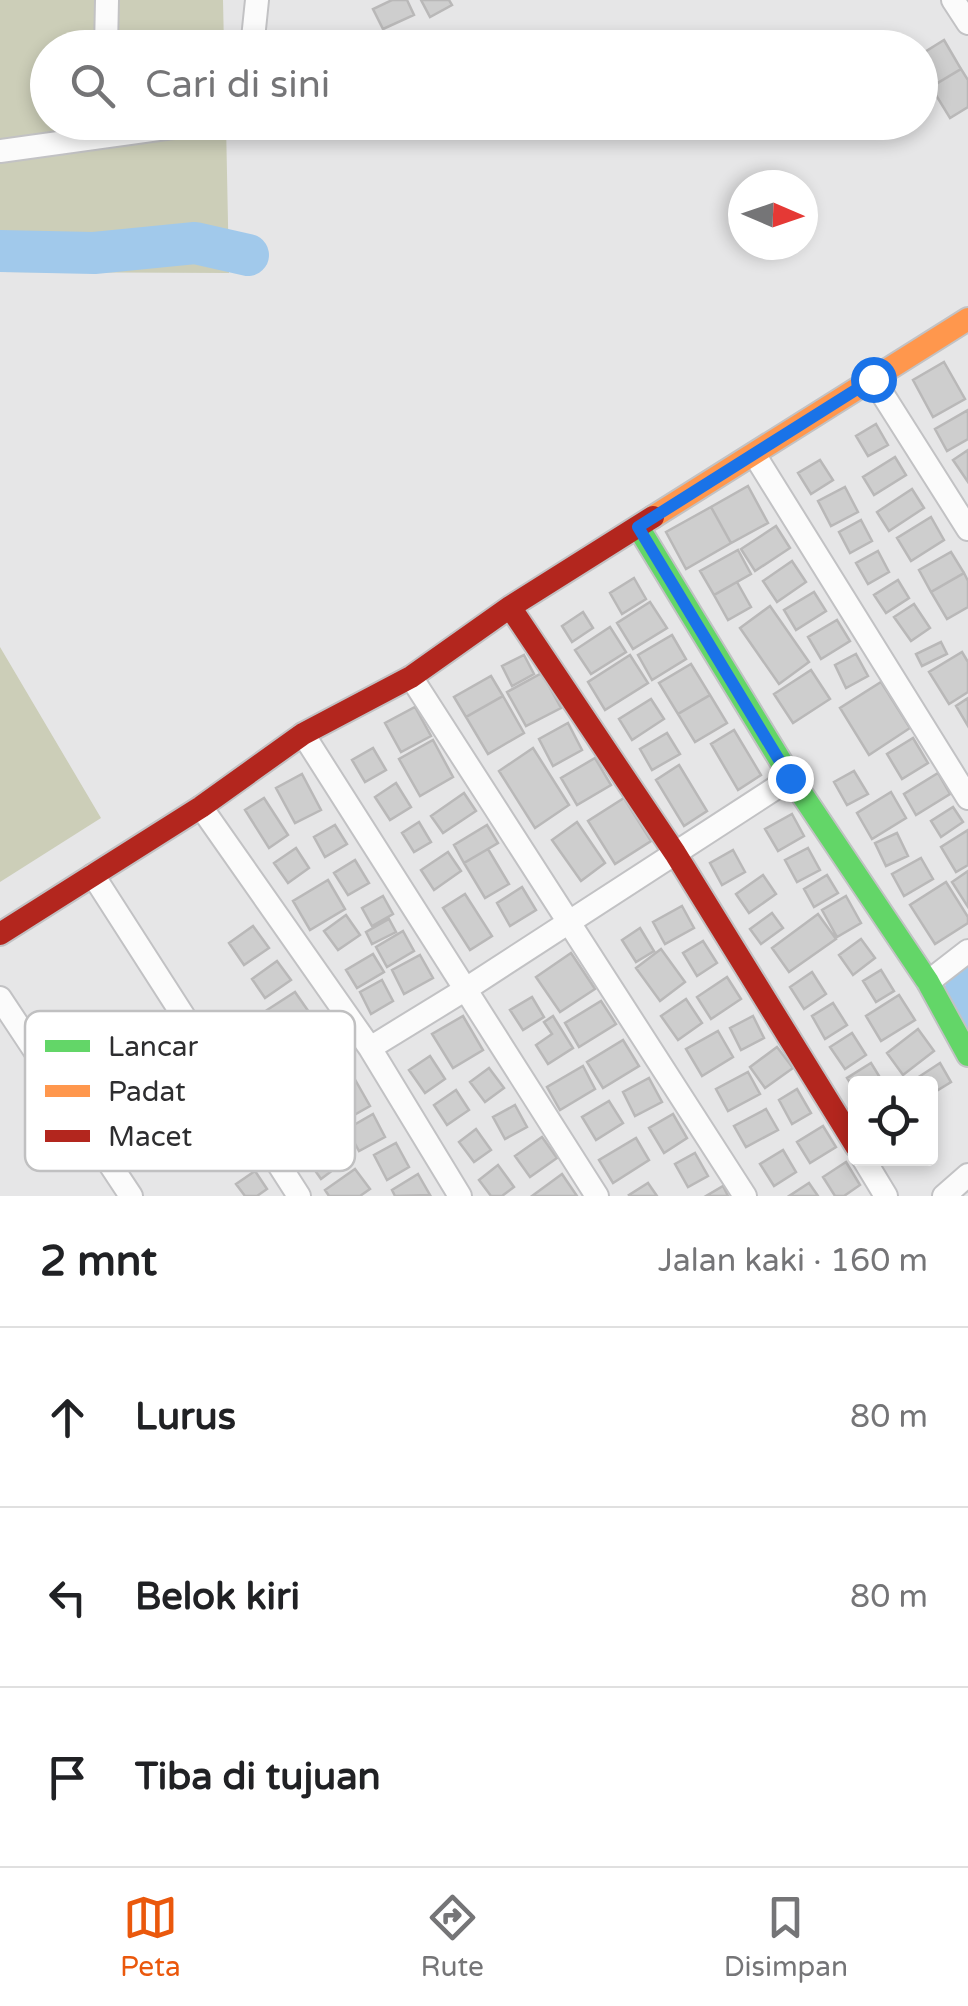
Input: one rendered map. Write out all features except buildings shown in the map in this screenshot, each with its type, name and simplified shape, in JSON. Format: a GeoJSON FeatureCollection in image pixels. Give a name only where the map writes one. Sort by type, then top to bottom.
{"type":"FeatureCollection","features":[{"type":"Feature","properties":{"kind":"street"},"geometry":{"type":"LineString","coordinates":[[107,30],[108,0]]}},
{"type":"Feature","properties":{"kind":"street"},"geometry":{"type":"LineString","coordinates":[[254,30],[257,0]]}},
{"type":"Feature","properties":{"kind":"street"},"geometry":{"type":"LineString","coordinates":[[952,0],[968,23]]}},
{"type":"Feature","properties":{"kind":"street"},"geometry":{"type":"LineString","coordinates":[[0,151],[53,140]]}},
{"type":"Feature","properties":{"kind":"street"},"geometry":{"type":"LineString","coordinates":[[0,934],[201,807],[303,734],[411,677],[510,607],[968,319]]}},
{"type":"Feature","properties":{"kind":"street"},"geometry":{"type":"LineString","coordinates":[[873,379],[968,530]]}},
{"type":"Feature","properties":{"kind":"street"},"geometry":{"type":"LineString","coordinates":[[754,454],[968,798]]}},
{"type":"Feature","properties":{"kind":"street"},"geometry":{"type":"LineString","coordinates":[[638,527],[790,778],[928,982],[968,1055]]}},
{"type":"Feature","properties":{"kind":"street"},"geometry":{"type":"LineString","coordinates":[[510,607],[675,853],[848,1133]]}},
{"type":"Feature","properties":{"kind":"street"},"geometry":{"type":"LineString","coordinates":[[411,677],[746,1196]]}},
{"type":"Feature","properties":{"kind":"street"},"geometry":{"type":"LineString","coordinates":[[303,734],[597,1196]]}},
{"type":"Feature","properties":{"kind":"street"},"geometry":{"type":"LineString","coordinates":[[370,1048],[466,990],[790,778]]}},
{"type":"Feature","properties":{"kind":"street"},"geometry":{"type":"LineString","coordinates":[[201,807],[344,1011]]}},
{"type":"Feature","properties":{"kind":"street"},"geometry":{"type":"LineString","coordinates":[[94,875],[181,1011]]}},
{"type":"Feature","properties":{"kind":"street"},"geometry":{"type":"LineString","coordinates":[[928,982],[968,951]]}},
{"type":"Feature","properties":{"kind":"street"},"geometry":{"type":"LineString","coordinates":[[0,998],[25,1036]]}},
{"type":"Feature","properties":{"kind":"street"},"geometry":{"type":"LineString","coordinates":[[355,1027],[460,1196]]}},
{"type":"Feature","properties":{"kind":"street"},"geometry":{"type":"LineString","coordinates":[[868,1166],[886,1196]]}},
{"type":"Feature","properties":{"kind":"street"},"geometry":{"type":"LineString","coordinates":[[114,1171],[131,1196]]}},
{"type":"Feature","properties":{"kind":"street"},"geometry":{"type":"LineString","coordinates":[[283,1171],[299,1196]]}},
{"type":"Feature","properties":{"kind":"street"},"geometry":{"type":"LineString","coordinates":[[944,1196],[968,1175]]}},
{"type":"Feature","properties":{"kind":"green space"},"geometry":{"type":"Polygon","coordinates":[[[0,0],[223,0],[224,30],[30,30],[30,140],[226,140],[229,273],[0,272],[0,0]]]}},
{"type":"Feature","properties":{"kind":"green space"},"geometry":{"type":"Polygon","coordinates":[[[0,647],[101,818],[0,882],[0,647]]]}},
{"type":"Feature","properties":{"kind":"waterway"},"geometry":{"type":"LineString","coordinates":[[0,251],[94,253],[195,243],[248,255]]}},
{"type":"Feature","properties":{"kind":"waterway"},"geometry":{"type":"LineString","coordinates":[[968,986],[961,1002],[968,1018]]}},
{"type":"Feature","properties":{"kind":"traffic: fast"},"geometry":{"type":"LineString","coordinates":[[638,527],[791,778],[928,982],[968,1055]]}},
{"type":"Feature","properties":{"kind":"traffic: slow"},"geometry":{"type":"LineString","coordinates":[[653,517],[968,319]]}},
{"type":"Feature","properties":{"kind":"traffic: jam"},"geometry":{"type":"LineString","coordinates":[[0,934],[201,807],[303,734],[411,677],[510,607],[653,517]]}},
{"type":"Feature","properties":{"kind":"traffic: jam"},"geometry":{"type":"LineString","coordinates":[[510,607],[675,853],[848,1133]]}},
{"type":"Feature","properties":{"kind":"route"},"geometry":{"type":"LineString","coordinates":[[790,778],[638,527],[873,379]]}}]}
